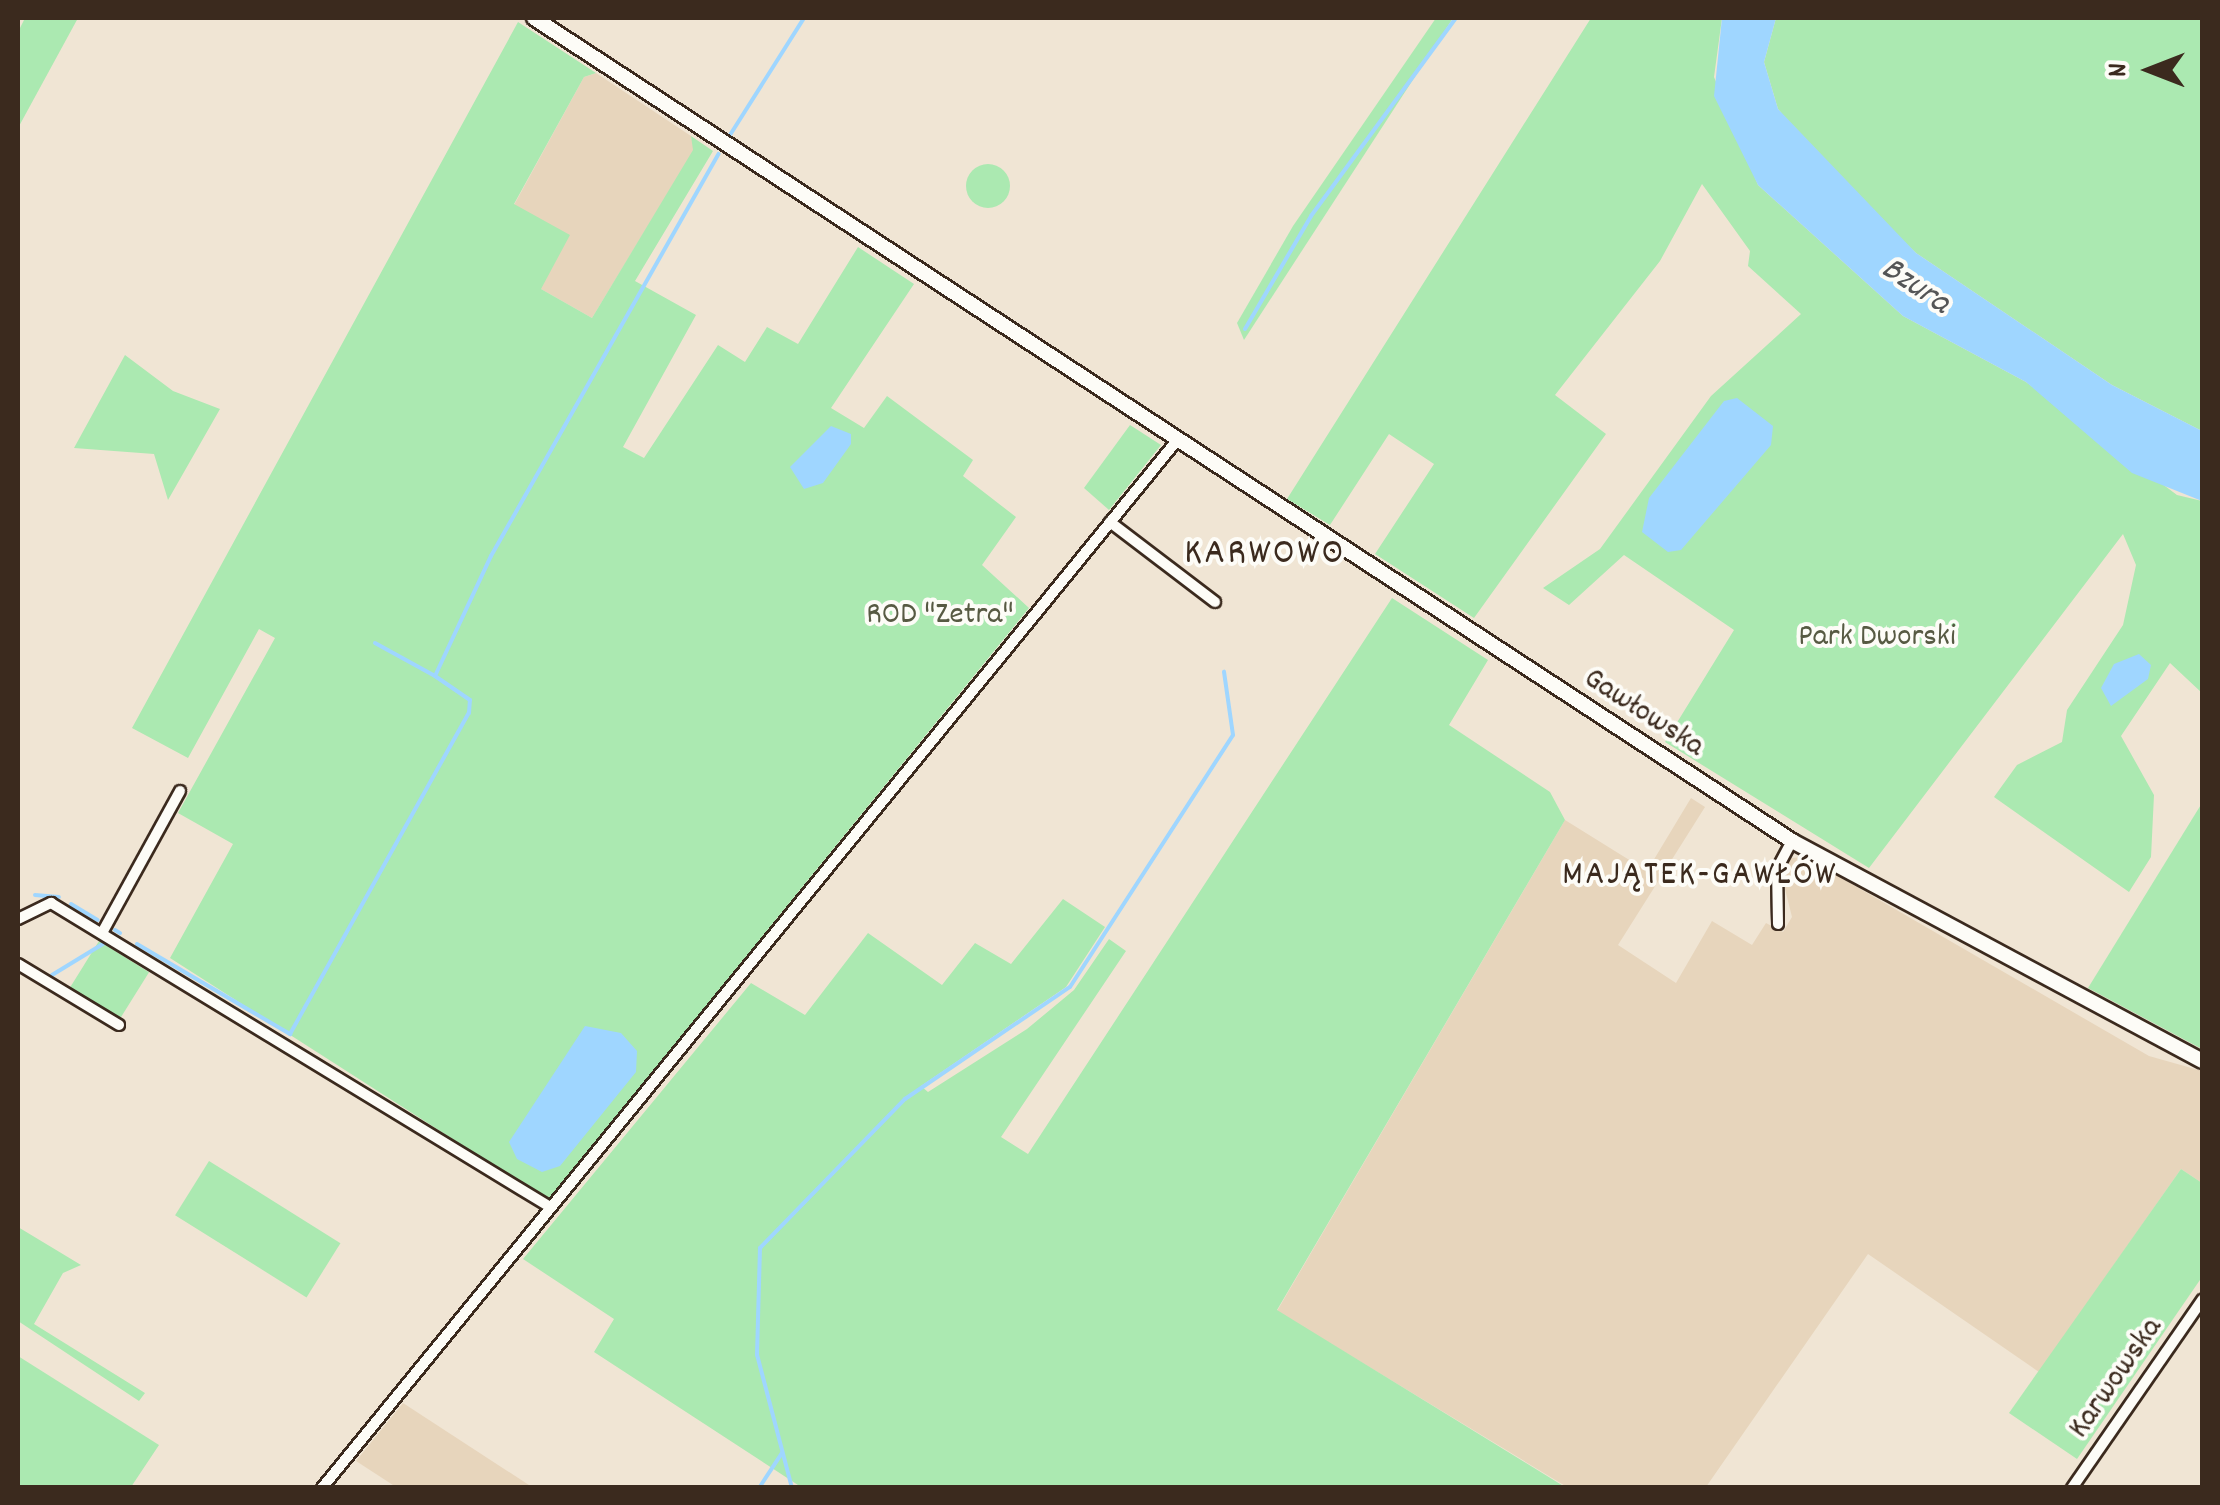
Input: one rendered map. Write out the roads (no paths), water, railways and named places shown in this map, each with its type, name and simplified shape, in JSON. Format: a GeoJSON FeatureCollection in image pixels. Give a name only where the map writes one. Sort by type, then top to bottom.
{"type":"FeatureCollection","features":[{"type":"Feature","properties":{"kind":"street","name":"Gawłowska"},"geometry":{"type":"LineString","coordinates":[[534,18],[1074,378],[1792,842],[2202,1062]]}},
{"type":"Feature","properties":{"kind":"street"},"geometry":{"type":"LineString","coordinates":[[322,1488],[1175,443]]}},
{"type":"Feature","properties":{"kind":"street"},"geometry":{"type":"LineString","coordinates":[[1110,522],[1215,602]]}},
{"type":"Feature","properties":{"kind":"street"},"geometry":{"type":"LineString","coordinates":[[102,933],[180,790]]}},
{"type":"Feature","properties":{"kind":"street"},"geometry":{"type":"LineString","coordinates":[[1778,924],[1777,869],[1792,842]]}},
{"type":"Feature","properties":{"kind":"street"},"geometry":{"type":"LineString","coordinates":[[18,918],[50,904],[550,1207]]}},
{"type":"Feature","properties":{"kind":"street"},"geometry":{"type":"LineString","coordinates":[[18,964],[119,1025]]}},
{"type":"Feature","properties":{"kind":"street","name":"Karwowska"},"geometry":{"type":"LineString","coordinates":[[2072,1488],[2202,1300]]}},
{"type":"Feature","properties":{"kind":"water","name":"Bzura"},"geometry":{"type":"Polygon","coordinates":[[[1722,18],[1776,18],[1764,62],[1778,109],[1916,253],[2112,385],[2202,431],[2202,501],[2132,473],[2026,382],[1903,316],[1758,185],[1714,96],[1722,18]]]}},
{"type":"Feature","properties":{"kind":"water"},"geometry":{"type":"Polygon","coordinates":[[[1737,398],[1773,426],[1771,445],[1681,550],[1668,552],[1642,532],[1649,498],[1724,401],[1737,398]]]}},
{"type":"Feature","properties":{"kind":"water"},"geometry":{"type":"Polygon","coordinates":[[[831,426],[851,434],[851,444],[823,483],[804,489],[790,467],[831,426]]]}},
{"type":"Feature","properties":{"kind":"water"},"geometry":{"type":"Polygon","coordinates":[[[2139,654],[2151,665],[2148,679],[2111,706],[2101,688],[2114,664],[2139,654]]]}},
{"type":"Feature","properties":{"kind":"water"},"geometry":{"type":"Polygon","coordinates":[[[585,1026],[621,1033],[637,1051],[636,1072],[560,1166],[542,1172],[517,1159],[509,1142],[585,1026]]]}},
{"type":"Feature","properties":{"kind":"waterway"},"geometry":{"type":"LineString","coordinates":[[730,135],[804,18]]}},
{"type":"Feature","properties":{"kind":"waterway"},"geometry":{"type":"LineString","coordinates":[[1245,329],[1311,216],[1456,18]]}},
{"type":"Feature","properties":{"kind":"waterway"},"geometry":{"type":"LineString","coordinates":[[137,944],[290,1034],[469,713],[470,700],[435,676],[491,556],[718,154]]}},
{"type":"Feature","properties":{"kind":"waterway"},"geometry":{"type":"LineString","coordinates":[[375,643],[435,676]]}},
{"type":"Feature","properties":{"kind":"waterway"},"geometry":{"type":"LineString","coordinates":[[792,1488],[757,1355],[760,1248],[905,1099],[1070,987],[1233,735],[1224,672]]}},
{"type":"Feature","properties":{"kind":"waterway"},"geometry":{"type":"LineString","coordinates":[[35,895],[59,897]]}},
{"type":"Feature","properties":{"kind":"waterway"},"geometry":{"type":"LineString","coordinates":[[71,904],[98,920]]}},
{"type":"Feature","properties":{"kind":"waterway"},"geometry":{"type":"LineString","coordinates":[[115,930],[120,933]]}},
{"type":"Feature","properties":{"kind":"waterway"},"geometry":{"type":"LineString","coordinates":[[52,975],[103,944]]}},
{"type":"Feature","properties":{"kind":"waterway"},"geometry":{"type":"LineString","coordinates":[[759,1488],[782,1453]]}},
{"type":"Feature","properties":{"kind":"district","name":"KARWOWO"},"geometry":{"type":"Point","coordinates":[1265,555]}},
{"type":"Feature","properties":{"kind":"district","name":"MAJĄTEK-GAWŁÓW"},"geometry":{"type":"Point","coordinates":[1700,876]}},
{"type":"Feature","properties":{"kind":"park label","name":"ROD \"Zetra\""},"geometry":{"type":"Point","coordinates":[940,616]}},
{"type":"Feature","properties":{"kind":"park label","name":"Park Dworski"},"geometry":{"type":"Point","coordinates":[1877,638]}}]}
